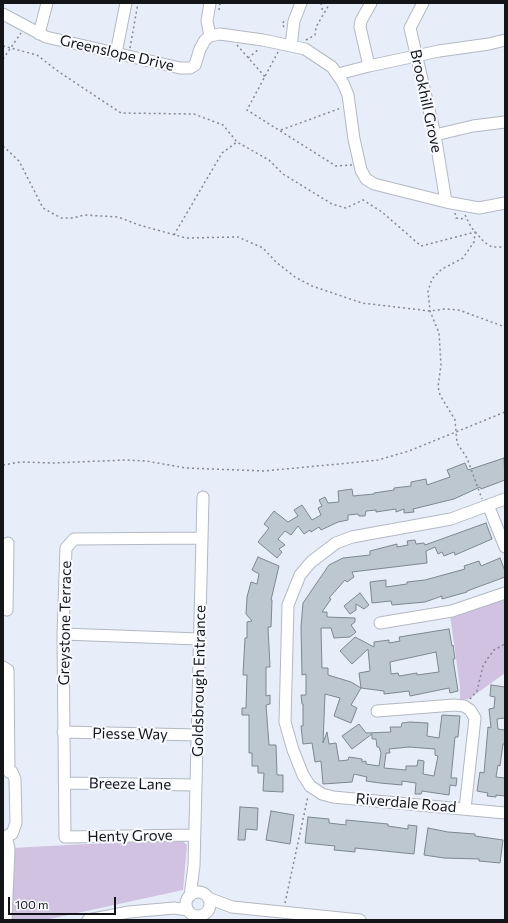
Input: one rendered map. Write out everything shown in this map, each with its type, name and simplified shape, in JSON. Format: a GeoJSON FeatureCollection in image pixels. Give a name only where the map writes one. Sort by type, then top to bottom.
{"type":"FeatureCollection","features":[{"type":"Feature","properties":{"kind":"street"},"geometry":{"type":"LineString","coordinates":[[39,34],[47,3]]}},
{"type":"Feature","properties":{"kind":"street"},"geometry":{"type":"LineString","coordinates":[[116,53],[126,3]]}},
{"type":"Feature","properties":{"kind":"street"},"geometry":{"type":"LineString","coordinates":[[210,3],[207,21],[210,36],[220,34],[288,49],[305,49],[317,56],[338,74],[348,95],[354,138],[361,170],[366,179],[374,184],[446,202],[479,208],[505,203]]}},
{"type":"Feature","properties":{"kind":"street"},"geometry":{"type":"LineString","coordinates":[[288,49],[294,21],[301,3]]}},
{"type":"Feature","properties":{"kind":"street"},"geometry":{"type":"LineString","coordinates":[[369,66],[360,27],[361,21],[371,3]]}},
{"type":"Feature","properties":{"kind":"street","name":"Brookhill Grove"},"geometry":{"type":"LineString","coordinates":[[423,3],[410,28],[435,135],[446,202]]}},
{"type":"Feature","properties":{"kind":"street","name":"Greenslope Drive"},"geometry":{"type":"LineString","coordinates":[[3,14],[39,34],[65,42],[180,68],[190,68],[195,65],[200,49],[210,36]]}},
{"type":"Feature","properties":{"kind":"street"},"geometry":{"type":"LineString","coordinates":[[338,74],[417,56],[505,40]]}},
{"type":"Feature","properties":{"kind":"street"},"geometry":{"type":"LineString","coordinates":[[435,135],[473,126],[505,122]]}},
{"type":"Feature","properties":{"kind":"street","name":"Goldsbrough Entrance"},"geometry":{"type":"LineString","coordinates":[[189,897],[194,866],[203,497]]}},
{"type":"Feature","properties":{"kind":"street"},"geometry":{"type":"LineString","coordinates":[[310,786],[293,750],[284,722],[288,605],[300,575],[319,555],[336,543],[352,537],[451,519],[505,499]]}},
{"type":"Feature","properties":{"kind":"street"},"geometry":{"type":"LineString","coordinates":[[487,506],[505,548]]}},
{"type":"Feature","properties":{"kind":"street","name":"Greystone Terrace"},"geometry":{"type":"LineString","coordinates":[[65,837],[63,634],[66,548],[74,539],[202,538]]}},
{"type":"Feature","properties":{"kind":"street"},"geometry":{"type":"LineString","coordinates":[[3,608],[7,610],[5,556],[8,543]]}},
{"type":"Feature","properties":{"kind":"street"},"geometry":{"type":"LineString","coordinates":[[380,623],[452,611],[505,593]]}},
{"type":"Feature","properties":{"kind":"street"},"geometry":{"type":"LineString","coordinates":[[63,634],[199,639]]}},
{"type":"Feature","properties":{"kind":"street"},"geometry":{"type":"LineString","coordinates":[[3,667],[8,670],[6,775],[12,772],[15,779],[16,823],[12,834],[5,836],[9,849],[6,920]]}},
{"type":"Feature","properties":{"kind":"street"},"geometry":{"type":"LineString","coordinates":[[377,711],[454,705],[464,706],[470,710],[475,718],[465,809]]}},
{"type":"Feature","properties":{"kind":"street","name":"Piesse Way"},"geometry":{"type":"LineString","coordinates":[[63,732],[197,735]]}},
{"type":"Feature","properties":{"kind":"street","name":"Breeze Lane"},"geometry":{"type":"LineString","coordinates":[[65,783],[196,785]]}},
{"type":"Feature","properties":{"kind":"street","name":"Riverdale Road"},"geometry":{"type":"LineString","coordinates":[[310,786],[322,794],[333,797],[505,813]]}},
{"type":"Feature","properties":{"kind":"street","name":"Henty Grove"},"geometry":{"type":"LineString","coordinates":[[65,837],[194,835]]}},
{"type":"Feature","properties":{"kind":"street","name":"Goldsbrough Entrance"},"geometry":{"type":"LineString","coordinates":[[194,866],[206,895]]}},
{"type":"Feature","properties":{"kind":"street"},"geometry":{"type":"LineString","coordinates":[[129,912],[146,906],[189,897],[196,892],[232,907],[360,920]]}},
{"type":"Feature","properties":{"kind":"street"},"geometry":{"type":"LineString","coordinates":[[205,915],[210,904],[206,895]]}},
{"type":"Feature","properties":{"kind":"street"},"geometry":{"type":"LineString","coordinates":[[189,897],[187,904],[190,914]]}},
{"type":"Feature","properties":{"kind":"street"},"geometry":{"type":"LineString","coordinates":[[88,920],[129,912],[174,908],[199,916],[232,907]]}},
{"type":"Feature","properties":{"kind":"path"},"geometry":{"type":"LineString","coordinates":[[131,51],[130,48],[138,3]]}},
{"type":"Feature","properties":{"kind":"path"},"geometry":{"type":"LineString","coordinates":[[217,17],[220,3]]}},
{"type":"Feature","properties":{"kind":"path"},"geometry":{"type":"LineString","coordinates":[[321,3],[323,14]]}},
{"type":"Feature","properties":{"kind":"path"},"geometry":{"type":"LineString","coordinates":[[310,45],[304,41],[315,34],[316,27],[330,3]]}},
{"type":"Feature","properties":{"kind":"path"},"geometry":{"type":"LineString","coordinates":[[286,19],[282,24],[286,32]]}},
{"type":"Feature","properties":{"kind":"path"},"geometry":{"type":"LineString","coordinates":[[3,59],[26,27]]}},
{"type":"Feature","properties":{"kind":"path"},"geometry":{"type":"LineString","coordinates":[[3,46],[36,55],[58,72],[121,113],[194,114],[223,125],[237,142],[269,160],[283,174],[332,204],[346,208],[363,200],[382,212],[421,246],[474,232]]}},
{"type":"Feature","properties":{"kind":"path"},"geometry":{"type":"LineString","coordinates":[[248,58],[260,48]]}},
{"type":"Feature","properties":{"kind":"path"},"geometry":{"type":"LineString","coordinates":[[272,50],[279,52],[288,49]]}},
{"type":"Feature","properties":{"kind":"path"},"geometry":{"type":"LineString","coordinates":[[279,52],[247,110],[336,166],[353,165],[351,158]]}},
{"type":"Feature","properties":{"kind":"path"},"geometry":{"type":"LineString","coordinates":[[280,130],[343,108]]}},
{"type":"Feature","properties":{"kind":"path"},"geometry":{"type":"LineString","coordinates":[[174,235],[222,153],[237,142]]}},
{"type":"Feature","properties":{"kind":"path"},"geometry":{"type":"LineString","coordinates":[[3,146],[19,161],[43,208],[61,218],[73,218],[84,215],[118,217],[186,238],[238,237],[263,248],[281,266],[295,277],[312,286],[362,303],[430,311],[445,309],[459,310],[505,327]]}},
{"type":"Feature","properties":{"kind":"path"},"geometry":{"type":"LineString","coordinates":[[472,213],[465,215],[474,232],[484,242],[492,247],[505,247]]}},
{"type":"Feature","properties":{"kind":"path"},"geometry":{"type":"LineString","coordinates":[[474,232],[474,242],[463,258],[442,269],[432,279],[428,291],[430,311],[439,333],[441,365],[438,387],[440,395],[455,420],[457,443],[467,458],[487,506]]}},
{"type":"Feature","properties":{"kind":"path"},"geometry":{"type":"LineString","coordinates":[[3,465],[21,462],[53,463],[126,460],[146,461],[186,468],[264,471],[378,460],[409,451],[505,412]]}},
{"type":"Feature","properties":{"kind":"path"},"geometry":{"type":"LineString","coordinates":[[464,706],[477,691],[483,666],[488,658],[494,650],[505,644]]}},
{"type":"Feature","properties":{"kind":"path"},"geometry":{"type":"LineString","coordinates":[[283,912],[310,786]]}},
{"type":"Feature","properties":{"kind":"shaded area"},"geometry":{"type":"Polygon","coordinates":[[[505,597],[505,673],[469,699],[460,700],[460,687],[450,615],[505,597]]]}},
{"type":"Feature","properties":{"kind":"shaded area"},"geometry":{"type":"Polygon","coordinates":[[[180,839],[187,845],[183,890],[45,920],[11,920],[13,848],[180,839]]]}},
{"type":"Feature","properties":{"kind":"building"},"geometry":{"type":"Polygon","coordinates":[[[504,458],[505,480],[481,489],[480,487],[454,499],[413,509],[414,512],[404,513],[404,509],[396,512],[396,509],[376,512],[376,510],[366,511],[365,516],[359,516],[358,514],[348,515],[348,520],[338,522],[321,530],[319,527],[304,534],[298,526],[291,535],[285,531],[278,539],[285,545],[279,549],[282,552],[277,558],[258,542],[269,528],[264,524],[274,511],[288,522],[298,516],[294,510],[302,505],[312,520],[321,515],[318,508],[322,506],[319,500],[325,497],[328,503],[339,502],[338,491],[352,489],[353,496],[374,494],[394,490],[394,488],[411,486],[411,482],[426,479],[427,485],[450,477],[447,470],[465,463],[468,470],[504,458]]]}},
{"type":"Feature","properties":{"kind":"building"},"geometry":{"type":"Polygon","coordinates":[[[486,523],[492,539],[455,555],[454,552],[444,556],[442,552],[438,554],[435,547],[426,551],[427,563],[352,572],[354,577],[347,582],[345,580],[329,598],[331,599],[322,612],[327,612],[327,617],[355,618],[355,622],[351,625],[356,632],[350,637],[334,638],[331,628],[321,628],[322,668],[328,668],[328,675],[351,682],[361,688],[351,705],[357,708],[351,723],[334,716],[340,698],[325,694],[323,743],[327,732],[329,744],[336,743],[339,761],[348,760],[349,757],[362,759],[362,762],[366,761],[366,764],[379,766],[381,753],[379,747],[377,747],[376,739],[372,739],[372,734],[352,749],[342,736],[359,724],[366,733],[391,732],[390,727],[401,727],[402,723],[410,722],[428,723],[427,736],[439,738],[442,715],[460,716],[458,737],[455,737],[451,778],[457,778],[456,786],[450,785],[449,795],[422,791],[421,794],[415,794],[416,783],[402,781],[402,785],[366,781],[367,777],[354,774],[352,782],[323,784],[321,761],[315,762],[312,743],[303,744],[301,726],[303,726],[303,704],[301,695],[306,695],[306,674],[302,675],[301,627],[303,603],[329,565],[343,558],[370,555],[370,551],[397,544],[397,547],[408,545],[407,541],[415,540],[416,544],[424,543],[425,545],[486,523]],[[409,747],[389,749],[390,753],[386,753],[384,768],[406,770],[406,766],[417,766],[418,760],[424,761],[423,774],[434,776],[438,756],[435,755],[435,749],[409,747]]]}},
{"type":"Feature","properties":{"kind":"building"},"geometry":{"type":"Polygon","coordinates":[[[258,557],[279,566],[271,600],[271,627],[268,627],[270,667],[266,667],[266,696],[270,695],[270,704],[266,705],[269,745],[276,745],[277,775],[283,775],[283,792],[263,791],[264,773],[258,773],[258,766],[252,766],[252,753],[249,753],[249,715],[242,715],[242,708],[246,708],[247,675],[243,675],[245,638],[247,638],[247,622],[252,621],[246,614],[247,597],[251,582],[257,584],[259,574],[252,570],[258,557]]]}},
{"type":"Feature","properties":{"kind":"building"},"geometry":{"type":"Polygon","coordinates":[[[500,558],[505,571],[505,577],[467,592],[442,599],[442,596],[425,602],[392,605],[391,601],[372,603],[370,582],[386,580],[386,587],[407,584],[407,582],[425,580],[465,569],[464,566],[479,561],[481,566],[500,558]]]}},
{"type":"Feature","properties":{"kind":"building"},"geometry":{"type":"Polygon","coordinates":[[[360,593],[369,605],[364,609],[356,604],[356,610],[350,614],[344,606],[360,593]]]}},
{"type":"Feature","properties":{"kind":"building"},"geometry":{"type":"Polygon","coordinates":[[[449,629],[452,646],[453,645],[455,659],[453,659],[458,691],[450,693],[449,688],[410,696],[409,691],[384,694],[384,691],[361,688],[359,673],[370,671],[368,649],[352,664],[340,651],[355,637],[374,647],[374,642],[389,640],[389,643],[400,641],[399,637],[449,629]],[[436,652],[390,662],[391,674],[398,673],[399,676],[439,672],[436,652]]]}},
{"type":"Feature","properties":{"kind":"building"},"geometry":{"type":"Polygon","coordinates":[[[491,685],[505,687],[505,718],[497,719],[498,729],[505,730],[505,744],[503,744],[500,766],[498,765],[496,777],[505,778],[505,796],[496,795],[496,797],[487,796],[488,793],[477,791],[480,772],[484,773],[488,727],[491,728],[489,709],[494,708],[495,697],[490,696],[491,685]]]}},
{"type":"Feature","properties":{"kind":"building"},"geometry":{"type":"Polygon","coordinates":[[[240,807],[258,808],[257,830],[246,829],[245,840],[238,840],[240,807]]]}},
{"type":"Feature","properties":{"kind":"building"},"geometry":{"type":"Polygon","coordinates":[[[271,811],[294,815],[290,844],[266,840],[271,811]]]}},
{"type":"Feature","properties":{"kind":"building"},"geometry":{"type":"Polygon","coordinates":[[[308,817],[329,819],[329,823],[346,825],[346,820],[388,824],[388,826],[408,829],[408,825],[417,826],[414,854],[355,848],[355,852],[334,850],[335,846],[305,843],[308,817]]]}},
{"type":"Feature","properties":{"kind":"building"},"geometry":{"type":"Polygon","coordinates":[[[428,828],[448,832],[475,834],[475,836],[503,840],[500,863],[479,861],[479,859],[444,858],[424,855],[428,828]]]}}]}
